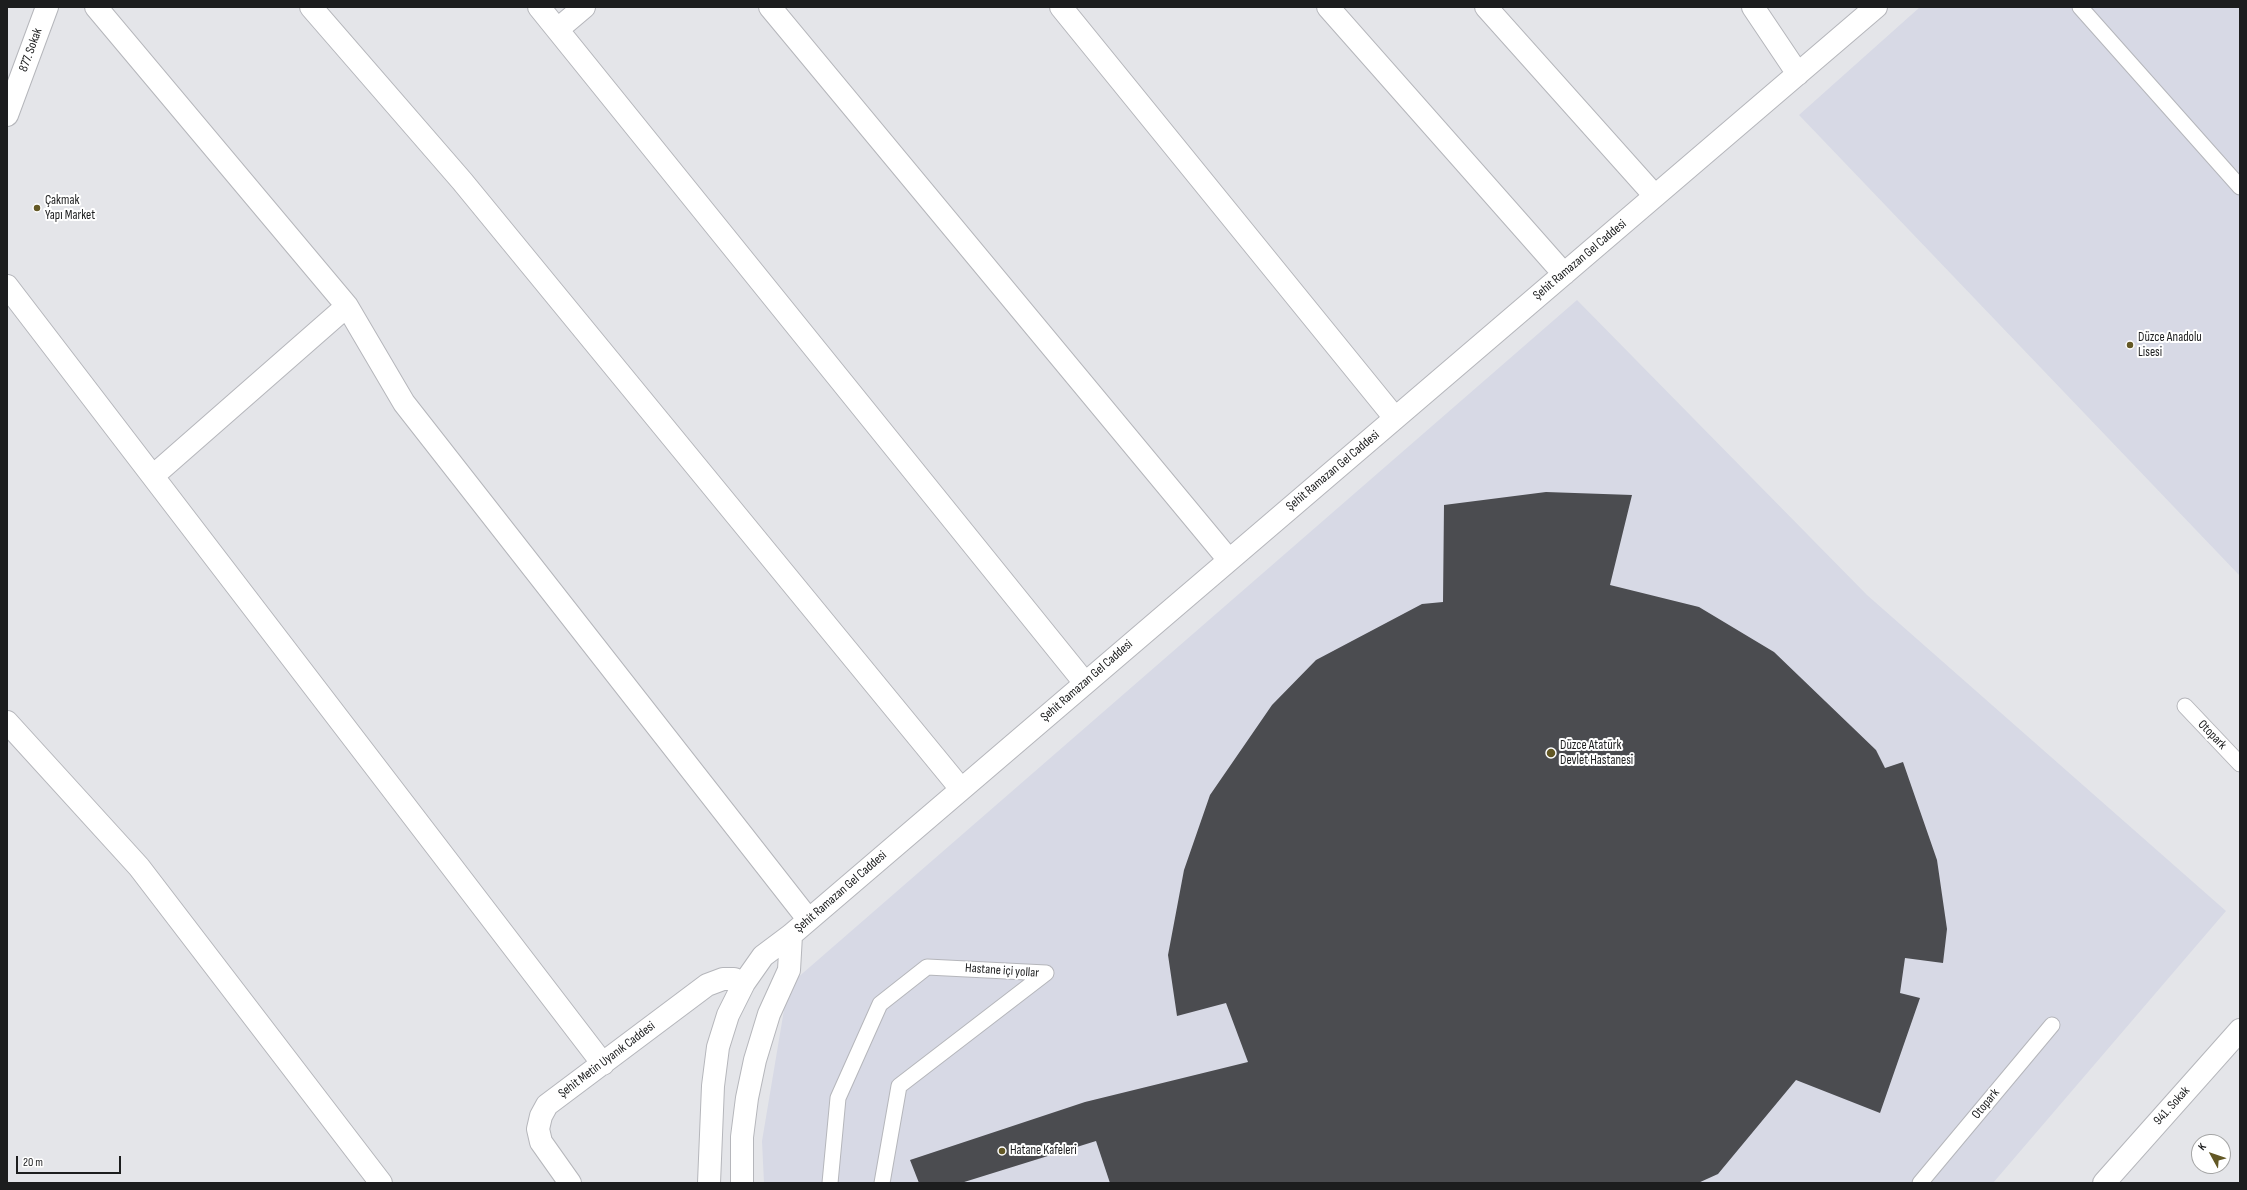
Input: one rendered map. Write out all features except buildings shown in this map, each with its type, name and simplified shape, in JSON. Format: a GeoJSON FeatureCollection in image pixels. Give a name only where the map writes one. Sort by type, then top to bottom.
{"type":"FeatureCollection","features":[{"type":"Feature","properties":{"kind":"street","name":"877. Sokak"},"geometry":{"type":"LineString","coordinates":[[7,115],[47,7]]}},
{"type":"Feature","properties":{"kind":"street"},"geometry":{"type":"LineString","coordinates":[[96,7],[347,306],[404,403],[808,919]]}},
{"type":"Feature","properties":{"kind":"street"},"geometry":{"type":"LineString","coordinates":[[311,7],[468,187],[961,789]]}},
{"type":"Feature","properties":{"kind":"street"},"geometry":{"type":"LineString","coordinates":[[539,7],[1085,683]]}},
{"type":"Feature","properties":{"kind":"street"},"geometry":{"type":"LineString","coordinates":[[558,29],[584,7]]}},
{"type":"Feature","properties":{"kind":"street"},"geometry":{"type":"LineString","coordinates":[[770,7],[1229,560]]}},
{"type":"Feature","properties":{"kind":"street"},"geometry":{"type":"LineString","coordinates":[[1060,7],[1395,418]]}},
{"type":"Feature","properties":{"kind":"street"},"geometry":{"type":"LineString","coordinates":[[1328,7],[1564,274]]}},
{"type":"Feature","properties":{"kind":"street"},"geometry":{"type":"LineString","coordinates":[[1486,7],[1655,196]]}},
{"type":"Feature","properties":{"kind":"street"},"geometry":{"type":"LineString","coordinates":[[1753,7],[1798,74]]}},
{"type":"Feature","properties":{"kind":"street","name":"Şehit Ramazan Gel Caddesi"},"geometry":{"type":"LineString","coordinates":[[709,1183],[713,1086],[718,1047],[728,1015],[744,983],[763,956],[791,934],[1876,7]]}},
{"type":"Feature","properties":{"kind":"street"},"geometry":{"type":"LineString","coordinates":[[7,286],[603,1064]]}},
{"type":"Feature","properties":{"kind":"street"},"geometry":{"type":"LineString","coordinates":[[153,476],[347,306]]}},
{"type":"Feature","properties":{"kind":"street"},"geometry":{"type":"LineString","coordinates":[[7,722],[139,867],[381,1183]]}},
{"type":"Feature","properties":{"kind":"street"},"geometry":{"type":"LineString","coordinates":[[742,1183],[742,1137],[747,1098],[755,1060],[769,1014],[789,970],[791,934]]}},
{"type":"Feature","properties":{"kind":"street","name":"Şehit Metin Uyanık Caddesi"},"geometry":{"type":"LineString","coordinates":[[570,1183],[540,1142],[538,1129],[541,1116],[547,1105],[707,985],[723,979],[734,979],[744,983]]}},
{"type":"Feature","properties":{"kind":"street","name":"941. Sokak"},"geometry":{"type":"LineString","coordinates":[[2104,1183],[2239,1033]]}},
{"type":"Feature","properties":{"kind":"lane"},"geometry":{"type":"LineString","coordinates":[[2080,7],[2240,187]]}},
{"type":"Feature","properties":{"kind":"lane","name":"Otopark"},"geometry":{"type":"LineString","coordinates":[[2185,706],[2240,764]]}},
{"type":"Feature","properties":{"kind":"lane","name":"Hastane içi yollar"},"geometry":{"type":"LineString","coordinates":[[830,1183],[838,1098],[880,1004],[927,967],[1046,973],[899,1086],[882,1183]]}},
{"type":"Feature","properties":{"kind":"lane","name":"Otopark"},"geometry":{"type":"LineString","coordinates":[[1920,1183],[2052,1025]]}},
{"type":"Feature","properties":{"kind":"shaded area","name":"Düzce Anadolu Lisesi"},"geometry":{"type":"Polygon","coordinates":[[[1920,7],[2240,7],[2240,576],[1799,115],[1920,7]]]}},
{"type":"Feature","properties":{"kind":"shaded area","name":"Düzce Atatürk Devlet Hastanesi"},"geometry":{"type":"Polygon","coordinates":[[[1577,300],[1867,595],[2226,911],[1993,1183],[764,1183],[762,1141],[788,986],[1577,300]]]}},
{"type":"Feature","properties":{"kind":"place","name":"Çakmak Yapı Market"},"geometry":{"type":"Point","coordinates":[37,208]}},
{"type":"Feature","properties":{"kind":"place","name":"Düzce Anadolu Lisesi"},"geometry":{"type":"Point","coordinates":[2130,345]}},
{"type":"Feature","properties":{"kind":"place","name":"Düzce Atatürk Devlet Hastanesi"},"geometry":{"type":"Point","coordinates":[1551,753]}},
{"type":"Feature","properties":{"kind":"place","name":"Hatane Kafeleri"},"geometry":{"type":"Point","coordinates":[1002,1151]}}]}
